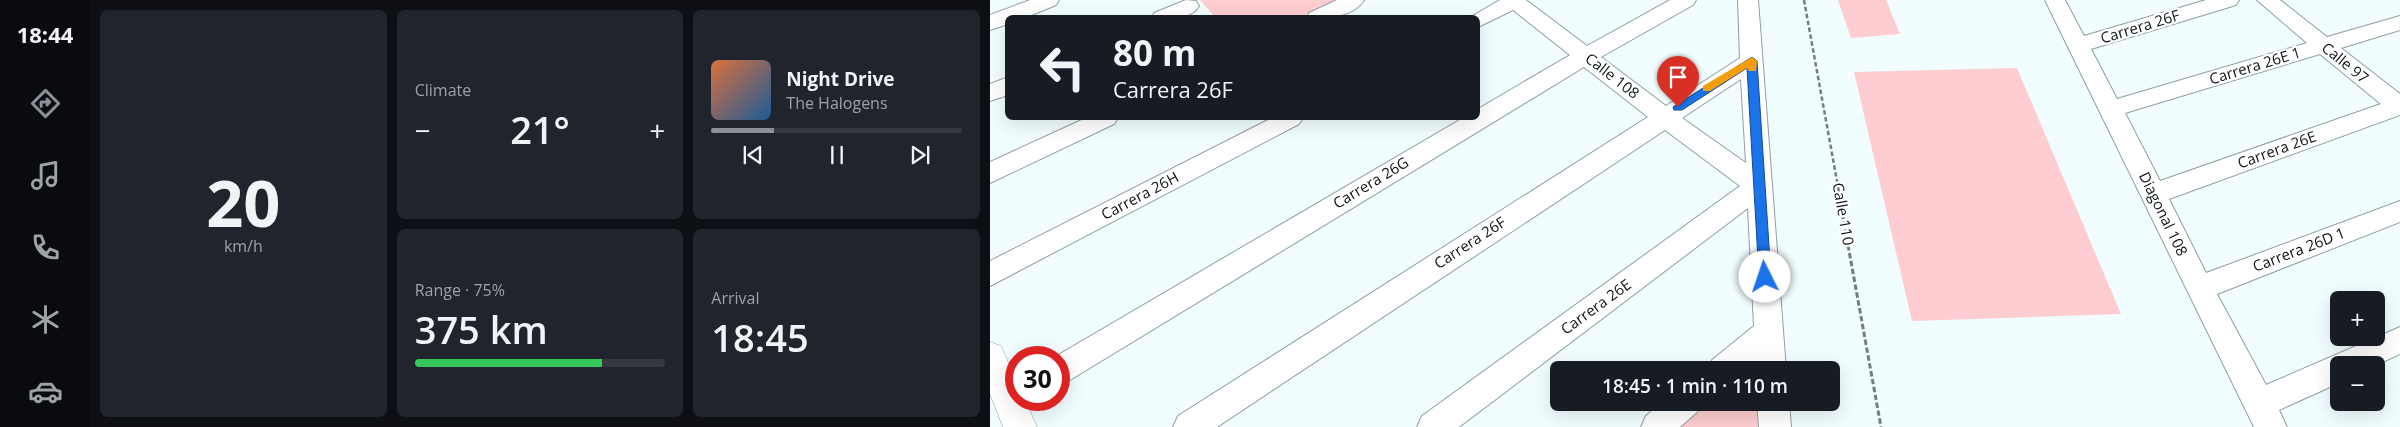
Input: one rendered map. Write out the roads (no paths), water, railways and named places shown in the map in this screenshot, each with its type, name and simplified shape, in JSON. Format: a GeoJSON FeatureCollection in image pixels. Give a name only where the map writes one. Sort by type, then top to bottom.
{"type":"FeatureCollection","features":[{"type":"Feature","properties":{"kind":"street"},"geometry":{"type":"LineString","coordinates":[[1011,15],[1049,0]]}},
{"type":"Feature","properties":{"kind":"street"},"geometry":{"type":"LineString","coordinates":[[1323,15],[1354,0]]}},
{"type":"Feature","properties":{"kind":"street"},"geometry":{"type":"LineString","coordinates":[[1480,19],[1515,0]]}},
{"type":"Feature","properties":{"kind":"street","name":"Calle 108"},"geometry":{"type":"LineString","coordinates":[[1515,0],[1663,116],[1759,186]]}},
{"type":"Feature","properties":{"kind":"street","name":"Carrera 26G"},"geometry":{"type":"LineString","coordinates":[[1480,119],[1585,56],[1686,0]]}},
{"type":"Feature","properties":{"kind":"street"},"geometry":{"type":"LineString","coordinates":[[1748,0],[1771,361]]}},
{"type":"Feature","properties":{"kind":"street","name":"Diagonal 108"},"geometry":{"type":"LineString","coordinates":[[2055,0],[2079,44],[2199,288],[2265,416]]}},
{"type":"Feature","properties":{"kind":"street","name":"Carrera 26F"},"geometry":{"type":"LineString","coordinates":[[2079,44],[2229,0]]}},
{"type":"Feature","properties":{"kind":"street","name":"Calle 97"},"geometry":{"type":"LineString","coordinates":[[2268,0],[2400,107]]}},
{"type":"Feature","properties":{"kind":"street"},"geometry":{"type":"LineString","coordinates":[[1171,15],[1191,8]]}},
{"type":"Feature","properties":{"kind":"street"},"geometry":{"type":"LineString","coordinates":[[990,23],[1005,17]]}},
{"type":"Feature","properties":{"kind":"street","name":"Carrera 26E 1"},"geometry":{"type":"LineString","coordinates":[[2111,109],[2400,23]]}},
{"type":"Feature","properties":{"kind":"street","name":"Carrera 26F"},"geometry":{"type":"LineString","coordinates":[[1190,427],[1663,116],[1752,61]]}},
{"type":"Feature","properties":{"kind":"street"},"geometry":{"type":"LineString","coordinates":[[990,93],[1005,86]]}},
{"type":"Feature","properties":{"kind":"street","name":"Carrera 26E"},"geometry":{"type":"LineString","coordinates":[[2154,194],[2400,107]]}},
{"type":"Feature","properties":{"kind":"street"},"geometry":{"type":"LineString","coordinates":[[990,173],[1102,120]]}},
{"type":"Feature","properties":{"kind":"street","name":"Carrera 26H"},"geometry":{"type":"LineString","coordinates":[[990,274],[1287,120]]}},
{"type":"Feature","properties":{"kind":"street","name":"Carrera 26G"},"geometry":{"type":"LineString","coordinates":[[1070,363],[1478,120]]}},
{"type":"Feature","properties":{"kind":"street","name":"Carrera 26E"},"geometry":{"type":"LineString","coordinates":[[1433,427],[1759,186]]}},
{"type":"Feature","properties":{"kind":"street","name":"Carrera 26D 1"},"geometry":{"type":"LineString","coordinates":[[2199,288],[2400,211]]}},
{"type":"Feature","properties":{"kind":"street"},"geometry":{"type":"LineString","coordinates":[[1734,361],[1769,331]]}},
{"type":"Feature","properties":{"kind":"street"},"geometry":{"type":"LineString","coordinates":[[2365,356],[2400,340]]}},
{"type":"Feature","properties":{"kind":"street"},"geometry":{"type":"LineString","coordinates":[[990,356],[1005,387]]}},
{"type":"Feature","properties":{"kind":"street"},"geometry":{"type":"LineString","coordinates":[[2265,416],[2330,374]]}},
{"type":"Feature","properties":{"kind":"street"},"geometry":{"type":"LineString","coordinates":[[1657,427],[1676,411]]}},
{"type":"Feature","properties":{"kind":"street"},"geometry":{"type":"LineString","coordinates":[[1773,411],[1774,427]]}}]}
